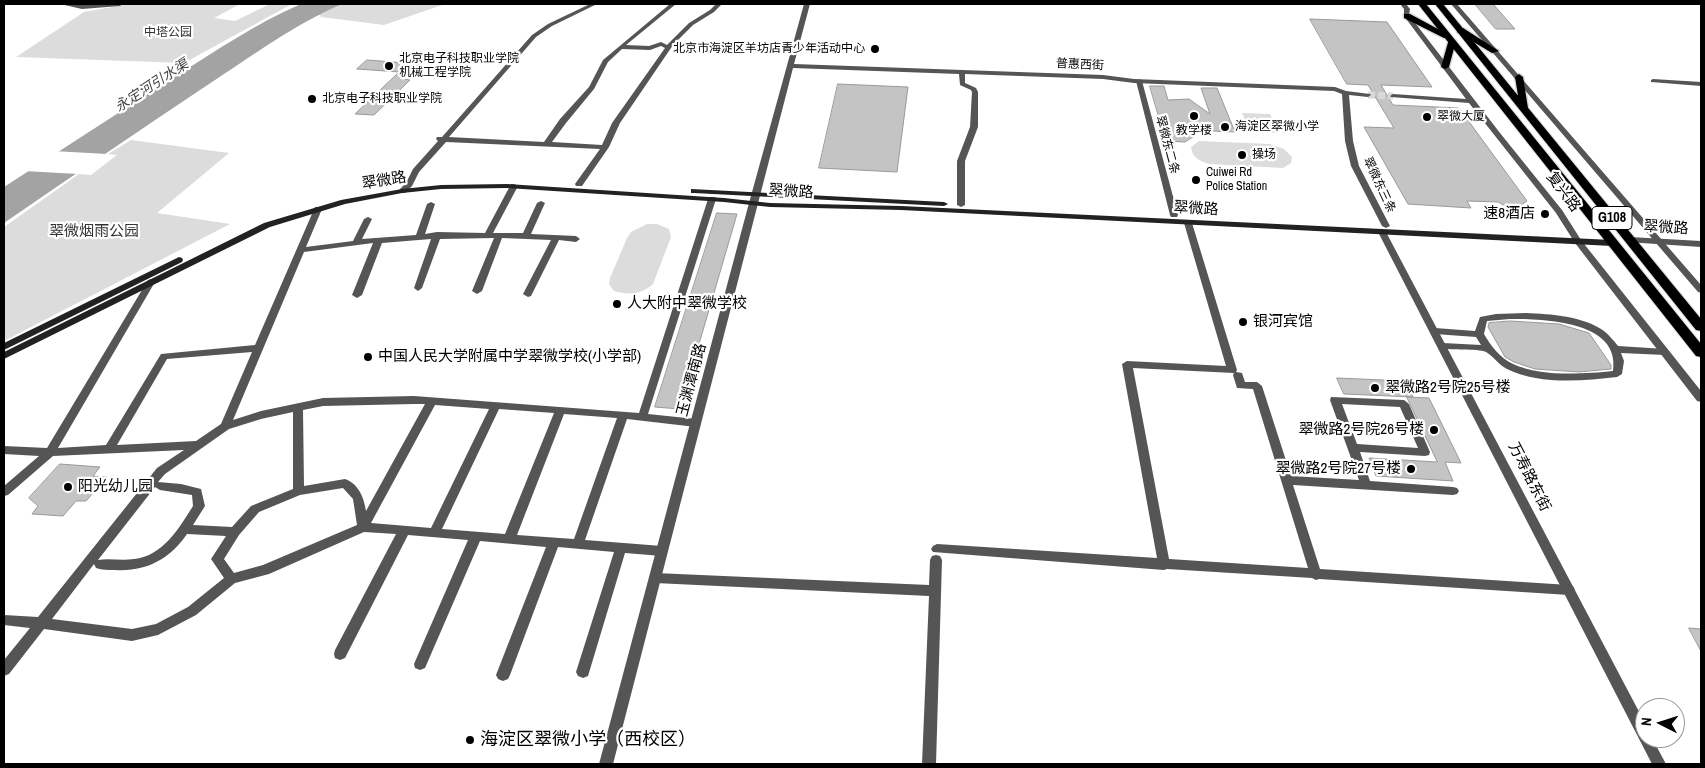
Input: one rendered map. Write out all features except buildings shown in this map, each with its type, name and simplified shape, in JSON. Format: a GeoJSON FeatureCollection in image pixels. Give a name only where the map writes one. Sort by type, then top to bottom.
{"type":"FeatureCollection","features":[{"type":"Feature","properties":{"kind":"highway","name":"复兴路"},"geometry":{"type":"LineString","coordinates":[[1439,4],[1701,328]]}},
{"type":"Feature","properties":{"kind":"highway","name":"复兴路"},"geometry":{"type":"LineString","coordinates":[[1426,9],[1701,353]]}},
{"type":"Feature","properties":{"kind":"main road"},"geometry":{"type":"LineString","coordinates":[[1407,16],[1450,38],[1445,66]]}},
{"type":"Feature","properties":{"kind":"main road"},"geometry":{"type":"LineString","coordinates":[[1460,30],[1495,51]]}},
{"type":"Feature","properties":{"kind":"main road"},"geometry":{"type":"LineString","coordinates":[[1519,77],[1524,108]]}},
{"type":"Feature","properties":{"kind":"main road","name":"翠微路"},"geometry":{"type":"LineString","coordinates":[[4,347],[217,241],[260,222],[344,196],[403,187],[478,179],[579,184],[754,199],[1188,223],[1610,239]]}},
{"type":"Feature","properties":{"kind":"main road","name":"翠微路"},"geometry":{"type":"LineString","coordinates":[[4,356],[267,225],[318,209],[403,187],[514,186],[712,199],[961,205],[1174,215],[1384,229]]}},
{"type":"Feature","properties":{"kind":"street"},"geometry":{"type":"LineString","coordinates":[[63,4],[82,7],[120,4]]}},
{"type":"Feature","properties":{"kind":"street"},"geometry":{"type":"LineString","coordinates":[[403,187],[440,139],[529,36],[547,24],[590,4]]}},
{"type":"Feature","properties":{"kind":"street"},"geometry":{"type":"LineString","coordinates":[[440,139],[534,36],[550,25],[594,4]]}},
{"type":"Feature","properties":{"kind":"street"},"geometry":{"type":"LineString","coordinates":[[546,144],[592,88],[606,61],[620,47],[674,4]]}},
{"type":"Feature","properties":{"kind":"street"},"geometry":{"type":"LineString","coordinates":[[579,184],[605,147],[616,123],[668,48],[690,24],[712,11],[719,4]]}},
{"type":"Feature","properties":{"kind":"street","name":"玉渊潭南路"},"geometry":{"type":"LineString","coordinates":[[606,764],[807,4]]}},
{"type":"Feature","properties":{"kind":"street","name":"复兴路"},"geometry":{"type":"LineString","coordinates":[[1403,4],[1407,8],[1407,16],[1470,101],[1559,212],[1576,238],[1701,398]]}},
{"type":"Feature","properties":{"kind":"street"},"geometry":{"type":"LineString","coordinates":[[1454,4],[1701,290]]}},
{"type":"Feature","properties":{"kind":"street"},"geometry":{"type":"LineString","coordinates":[[620,47],[650,48],[661,44],[668,48]]}},
{"type":"Feature","properties":{"kind":"street","name":"普惠西街"},"geometry":{"type":"LineString","coordinates":[[790,66],[1094,77],[1139,81],[1335,89],[1345,94],[1368,95]]}},
{"type":"Feature","properties":{"kind":"street"},"geometry":{"type":"LineString","coordinates":[[961,205],[961,161],[974,127],[975,92],[974,89],[962,84],[962,73]]}},
{"type":"Feature","properties":{"kind":"street","name":"翠微东二条"},"geometry":{"type":"LineString","coordinates":[[1139,81],[1174,215]]}},
{"type":"Feature","properties":{"kind":"street"},"geometry":{"type":"LineString","coordinates":[[1653,81],[1701,84]]}},
{"type":"Feature","properties":{"kind":"street","name":"翠微东三条"},"geometry":{"type":"LineString","coordinates":[[1345,94],[1349,140],[1356,166],[1384,229]]}},
{"type":"Feature","properties":{"kind":"street"},"geometry":{"type":"LineString","coordinates":[[1393,96],[1470,101]]}},
{"type":"Feature","properties":{"kind":"street"},"geometry":{"type":"LineString","coordinates":[[440,139],[605,147]]}},
{"type":"Feature","properties":{"kind":"street"},"geometry":{"type":"LineString","coordinates":[[488,235],[514,186]]}},
{"type":"Feature","properties":{"kind":"street"},"geometry":{"type":"LineString","coordinates":[[642,418],[712,199]]}},
{"type":"Feature","properties":{"kind":"street"},"geometry":{"type":"LineString","coordinates":[[526,235],[540,203]]}},
{"type":"Feature","properties":{"kind":"street"},"geometry":{"type":"LineString","coordinates":[[420,237],[431,204]]}},
{"type":"Feature","properties":{"kind":"street"},"geometry":{"type":"LineString","coordinates":[[225,426],[318,209]]}},
{"type":"Feature","properties":{"kind":"street"},"geometry":{"type":"LineString","coordinates":[[357,242],[368,219]]}},
{"type":"Feature","properties":{"kind":"street"},"geometry":{"type":"LineString","coordinates":[[1164,565],[1127,364],[1232,370],[1188,223]]}},
{"type":"Feature","properties":{"kind":"street","name":"万寿路东街"},"geometry":{"type":"LineString","coordinates":[[1384,229],[1635,719]]}},
{"type":"Feature","properties":{"kind":"street"},"geometry":{"type":"LineString","coordinates":[[476,292],[499,235]]}},
{"type":"Feature","properties":{"kind":"street"},"geometry":{"type":"LineString","coordinates":[[300,250],[357,242],[437,236],[526,235],[576,239]]}},
{"type":"Feature","properties":{"kind":"street"},"geometry":{"type":"LineString","coordinates":[[418,288],[437,236]]}},
{"type":"Feature","properties":{"kind":"street"},"geometry":{"type":"LineString","coordinates":[[528,294],[556,238]]}},
{"type":"Feature","properties":{"kind":"street"},"geometry":{"type":"LineString","coordinates":[[357,295],[379,240]]}},
{"type":"Feature","properties":{"kind":"street","name":"翠微路"},"geometry":{"type":"LineString","coordinates":[[1630,240],[1701,244]]}},
{"type":"Feature","properties":{"kind":"street"},"geometry":{"type":"LineString","coordinates":[[4,492],[50,452],[151,282]]}},
{"type":"Feature","properties":{"kind":"street"},"geometry":{"type":"LineString","coordinates":[[1505,315],[1536,316],[1583,325],[1600,332],[1615,349],[1619,361],[1617,374],[1591,377],[1552,376],[1511,367],[1488,349],[1479,334],[1483,319],[1505,315]]}},
{"type":"Feature","properties":{"kind":"street"},"geometry":{"type":"LineString","coordinates":[[1435,331],[1479,334]]}},
{"type":"Feature","properties":{"kind":"street"},"geometry":{"type":"LineString","coordinates":[[1443,346],[1488,349]]}},
{"type":"Feature","properties":{"kind":"street"},"geometry":{"type":"LineString","coordinates":[[109,450],[164,356],[258,348]]}},
{"type":"Feature","properties":{"kind":"street"},"geometry":{"type":"LineString","coordinates":[[1615,349],[1665,352]]}},
{"type":"Feature","properties":{"kind":"street"},"geometry":{"type":"LineString","coordinates":[[1238,375],[1241,385],[1257,386],[1316,575]]}},
{"type":"Feature","properties":{"kind":"street"},"geometry":{"type":"LineString","coordinates":[[4,670],[161,471],[225,426],[323,402],[414,400],[623,415],[696,423]]}},
{"type":"Feature","properties":{"kind":"street"},"geometry":{"type":"LineString","coordinates":[[1353,448],[1425,452],[1404,404],[1335,400],[1366,486]]}},
{"type":"Feature","properties":{"kind":"street"},"geometry":{"type":"LineString","coordinates":[[363,527],[432,401]]}},
{"type":"Feature","properties":{"kind":"street"},"geometry":{"type":"LineString","coordinates":[[434,533],[494,406]]}},
{"type":"Feature","properties":{"kind":"street"},"geometry":{"type":"LineString","coordinates":[[298,407],[299,491]]}},
{"type":"Feature","properties":{"kind":"street"},"geometry":{"type":"LineString","coordinates":[[509,539],[560,410]]}},
{"type":"Feature","properties":{"kind":"street"},"geometry":{"type":"LineString","coordinates":[[578,544],[623,415]]}},
{"type":"Feature","properties":{"kind":"street"},"geometry":{"type":"LineString","coordinates":[[4,450],[50,452],[197,445]]}},
{"type":"Feature","properties":{"kind":"street"},"geometry":{"type":"LineString","coordinates":[[1286,480],[1453,491]]}},
{"type":"Feature","properties":{"kind":"street"},"geometry":{"type":"LineString","coordinates":[[231,579],[217,559],[235,532],[255,509],[299,491],[345,483],[358,497],[363,527]]}},
{"type":"Feature","properties":{"kind":"street"},"geometry":{"type":"LineString","coordinates":[[100,564],[120,566],[144,564],[168,552],[199,506],[197,492],[160,486]]}},
{"type":"Feature","properties":{"kind":"street"},"geometry":{"type":"LineString","coordinates":[[4,620],[41,622],[132,635],[158,629],[192,611],[231,579],[264,570],[363,527],[662,551]]}},
{"type":"Feature","properties":{"kind":"street"},"geometry":{"type":"LineString","coordinates":[[185,529],[235,532]]}},
{"type":"Feature","properties":{"kind":"street"},"geometry":{"type":"LineString","coordinates":[[340,654],[404,531]]}},
{"type":"Feature","properties":{"kind":"street"},"geometry":{"type":"LineString","coordinates":[[420,664],[476,536]]}},
{"type":"Feature","properties":{"kind":"street"},"geometry":{"type":"LineString","coordinates":[[503,675],[554,542]]}},
{"type":"Feature","properties":{"kind":"street"},"geometry":{"type":"LineString","coordinates":[[583,672],[621,547]]}},
{"type":"Feature","properties":{"kind":"street"},"geometry":{"type":"LineString","coordinates":[[928,764],[937,554],[1164,565],[1569,590]]}},
{"type":"Feature","properties":{"kind":"street"},"geometry":{"type":"LineString","coordinates":[[655,578],[935,591]]}},
{"type":"Feature","properties":{"kind":"street","name":"万寿路东街"},"geometry":{"type":"LineString","coordinates":[[1650,748],[1659,764]]}},
{"type":"Feature","properties":{"kind":"green space","name":"中塔公园"},"geometry":{"type":"Polygon","coordinates":[[[129,4],[240,4],[214,18],[235,21],[270,4],[292,4],[184,63],[16,57],[84,12],[129,4]]]}},
{"type":"Feature","properties":{"kind":"green space"},"geometry":{"type":"Polygon","coordinates":[[[342,4],[445,4],[384,25],[321,17],[319,14],[342,4]]]}},
{"type":"Feature","properties":{"kind":"green space"},"geometry":{"type":"Polygon","coordinates":[[[1242,113],[1270,114],[1279,133],[1251,132],[1242,113]]]}},
{"type":"Feature","properties":{"kind":"green space","name":"翠微烟雨公园"},"geometry":{"type":"Polygon","coordinates":[[[131,140],[229,153],[157,213],[230,224],[4,341],[4,227],[79,174],[91,175],[117,155],[108,154],[131,140]]]}},
{"type":"Feature","properties":{"kind":"green space","name":"操场"},"geometry":{"type":"Polygon","coordinates":[[[1199,141],[1270,144],[1284,149],[1292,157],[1291,163],[1283,168],[1209,164],[1193,154],[1191,147],[1199,141]]]}},
{"type":"Feature","properties":{"kind":"green space"},"geometry":{"type":"Polygon","coordinates":[[[647,224],[657,224],[669,229],[671,237],[653,284],[644,290],[634,293],[614,291],[609,284],[610,278],[627,238],[631,232],[647,224]]]}},
{"type":"Feature","properties":{"kind":"shaded area"},"geometry":{"type":"Polygon","coordinates":[[[301,4],[342,4],[307,21],[274,41],[4,223],[4,187],[222,47],[253,28],[301,4]]]}},
{"type":"Feature","properties":{"kind":"pier"},"geometry":{"type":"Polygon","coordinates":[[[53,151],[107,154],[78,174],[24,171],[53,151]]]}},
{"type":"Feature","properties":{"kind":"tunnel"},"geometry":{"type":"LineString","coordinates":[[1368,95],[1393,96]]}},
{"type":"Feature","properties":{"kind":"place","name":"北京市海淀区羊坊店青少年活动中心"},"geometry":{"type":"Point","coordinates":[875,49]}},
{"type":"Feature","properties":{"kind":"place","name":"北京电子科技职业学院 机械工程学院"},"geometry":{"type":"Point","coordinates":[389,66]}},
{"type":"Feature","properties":{"kind":"place","name":"北京电子科技职业学院"},"geometry":{"type":"Point","coordinates":[312,99]}},
{"type":"Feature","properties":{"kind":"place","name":"教学楼"},"geometry":{"type":"Point","coordinates":[1194,116]}},
{"type":"Feature","properties":{"kind":"place","name":"翠微大厦"},"geometry":{"type":"Point","coordinates":[1427,117]}},
{"type":"Feature","properties":{"kind":"place","name":"海淀区翠微小学"},"geometry":{"type":"Point","coordinates":[1225,127]}},
{"type":"Feature","properties":{"kind":"place","name":"操场"},"geometry":{"type":"Point","coordinates":[1242,155]}},
{"type":"Feature","properties":{"kind":"place","name":"Cuiwei Rd Police Station"},"geometry":{"type":"Point","coordinates":[1196,180]}},
{"type":"Feature","properties":{"kind":"place","name":"速8酒店"},"geometry":{"type":"Point","coordinates":[1545,214]}},
{"type":"Feature","properties":{"kind":"place","name":"人大附中翠微学校"},"geometry":{"type":"Point","coordinates":[617,304]}},
{"type":"Feature","properties":{"kind":"place","name":"银河宾馆"},"geometry":{"type":"Point","coordinates":[1243,322]}},
{"type":"Feature","properties":{"kind":"place","name":"中国人民大学附属中学翠微学校(小学部)"},"geometry":{"type":"Point","coordinates":[368,357]}},
{"type":"Feature","properties":{"kind":"place","name":"翠微路2号院25号楼"},"geometry":{"type":"Point","coordinates":[1375,388]}},
{"type":"Feature","properties":{"kind":"place","name":"翠微路2号院26号楼"},"geometry":{"type":"Point","coordinates":[1434,430]}},
{"type":"Feature","properties":{"kind":"place","name":"翠微路2号院27号楼"},"geometry":{"type":"Point","coordinates":[1411,469]}},
{"type":"Feature","properties":{"kind":"place","name":"阳光幼儿园"},"geometry":{"type":"Point","coordinates":[68,487]}},
{"type":"Feature","properties":{"kind":"place","name":"海淀区翠微小学（西校区）"},"geometry":{"type":"Point","coordinates":[470,740]}},
{"type":"Feature","properties":{"kind":"water label","name":"永定河引水渠"},"geometry":{"type":"Point","coordinates":[152,86]}}]}
